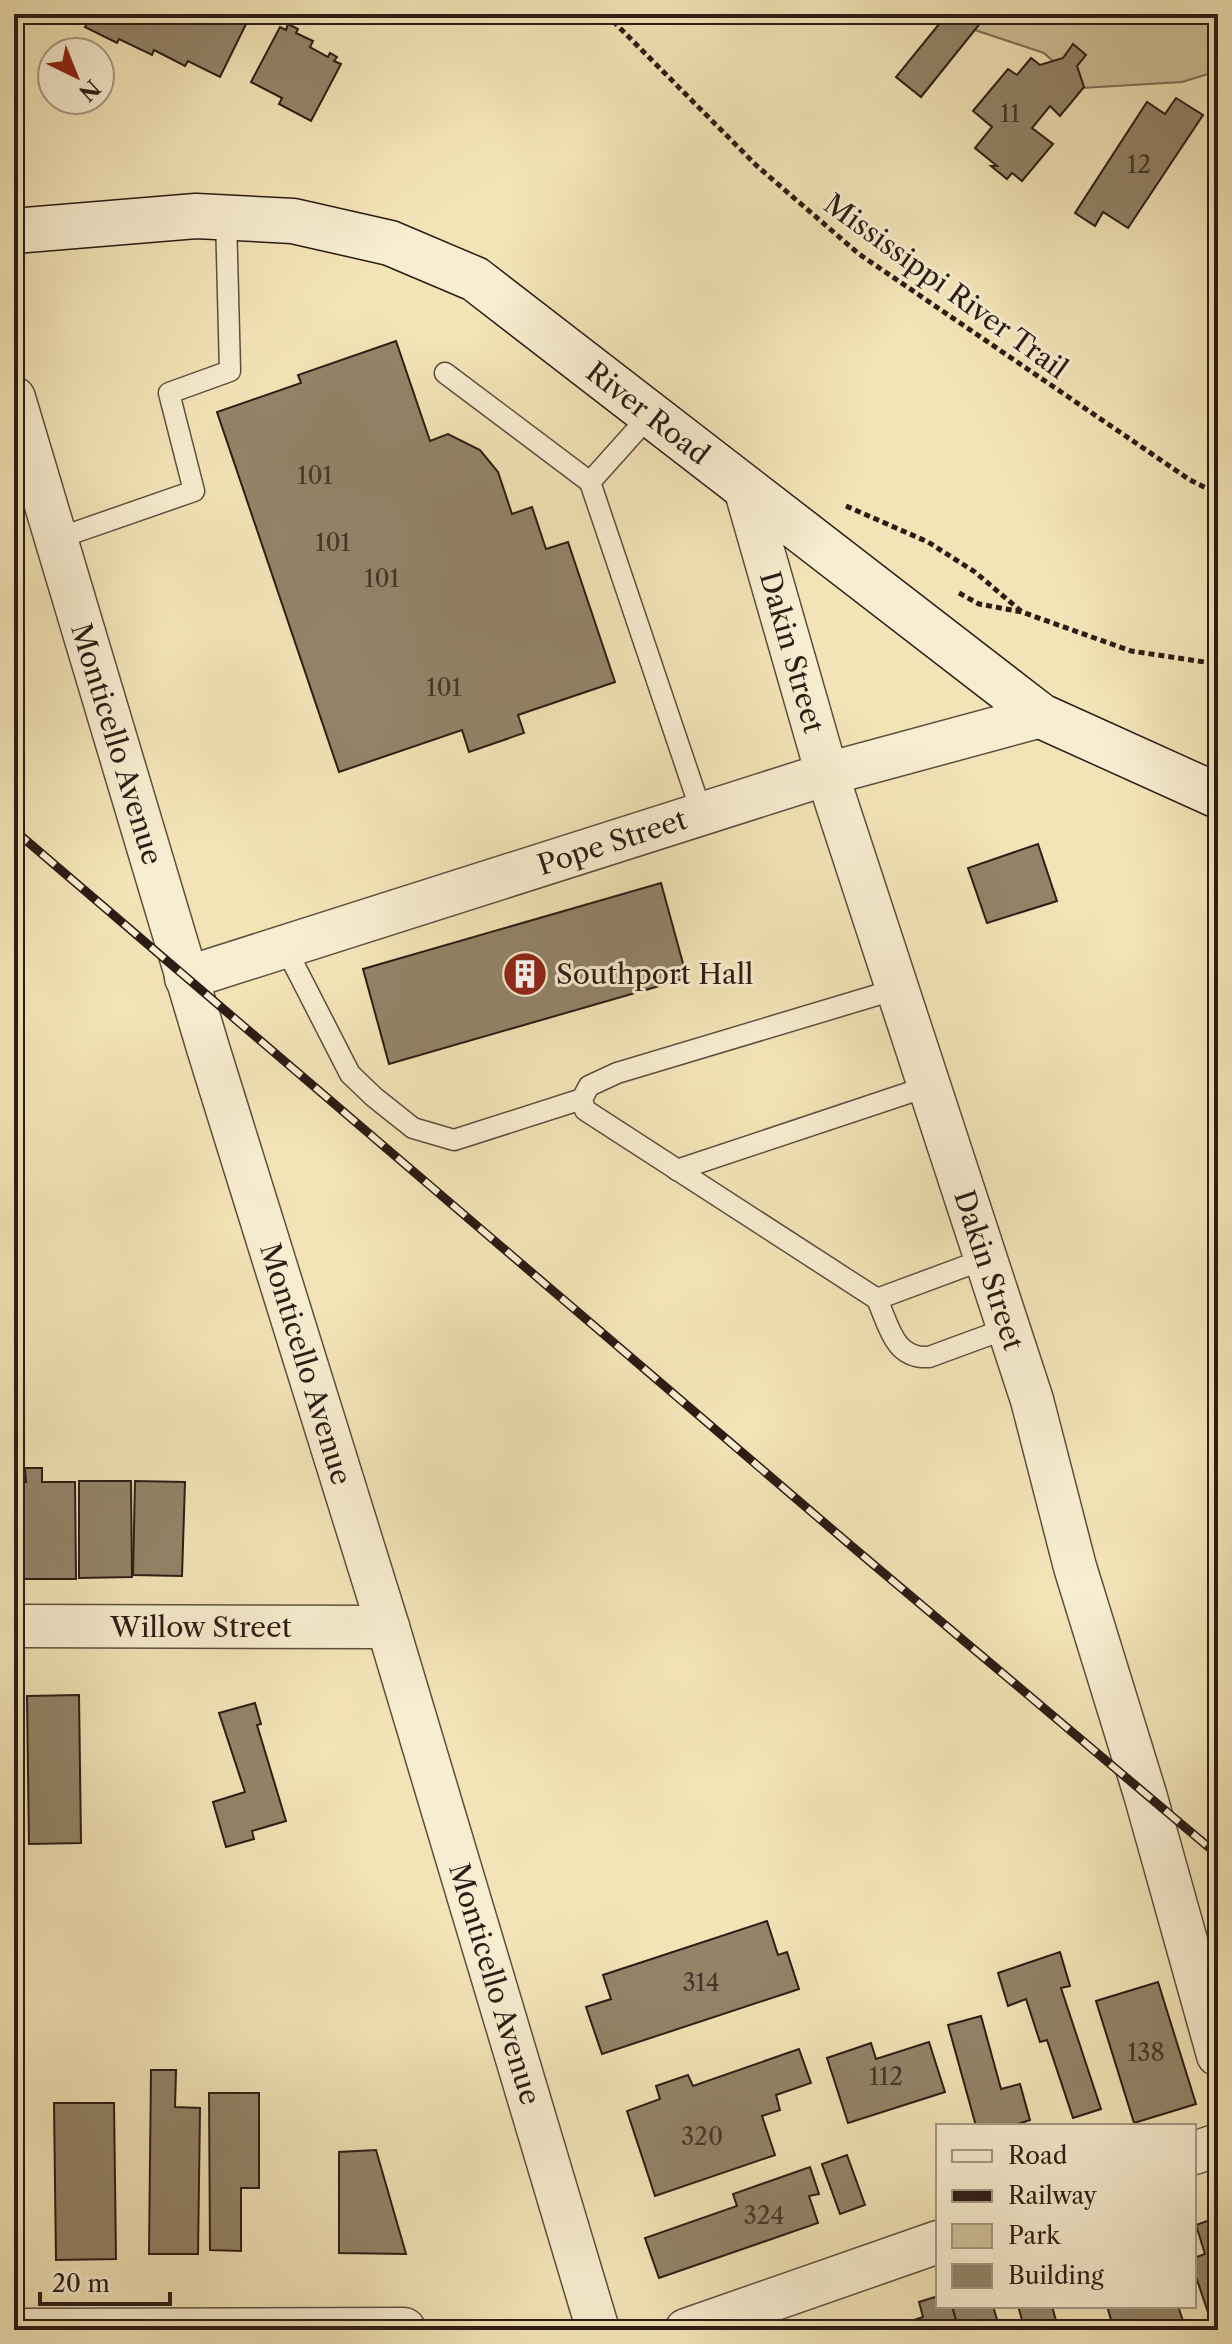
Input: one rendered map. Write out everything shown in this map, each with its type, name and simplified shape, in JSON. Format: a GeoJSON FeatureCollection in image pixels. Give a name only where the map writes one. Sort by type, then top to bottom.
{"type":"FeatureCollection","features":[{"type":"Feature","properties":{"kind":"main road","name":"River Road"},"geometry":{"type":"LineString","coordinates":[[14,231],[196,216],[293,221],[390,243],[475,279],[1041,716],[1218,796]]}},
{"type":"Feature","properties":{"kind":"street","name":"Monticello Avenue"},"geometry":{"type":"LineString","coordinates":[[14,398],[186,978],[388,1627],[598,2330]]}},
{"type":"Feature","properties":{"kind":"street","name":"Dakin Street"},"geometry":{"type":"LineString","coordinates":[[745,488],[827,774],[1032,1400],[1075,1567],[1145,1794],[1218,2055]]}},
{"type":"Feature","properties":{"kind":"street","name":"Pope Street"},"geometry":{"type":"LineString","coordinates":[[186,978],[827,774],[1041,716]]}},
{"type":"Feature","properties":{"kind":"street","name":"Willow Street"},"geometry":{"type":"LineString","coordinates":[[14,1626],[388,1627]]}},
{"type":"Feature","properties":{"kind":"street"},"geometry":{"type":"LineString","coordinates":[[1196,2152],[1218,2145]]}},
{"type":"Feature","properties":{"kind":"street"},"geometry":{"type":"LineString","coordinates":[[686,2330],[936,2243]]}},
{"type":"Feature","properties":{"kind":"street"},"geometry":{"type":"LineString","coordinates":[[14,2330],[404,2329]]}},
{"type":"Feature","properties":{"kind":"lane"},"geometry":{"type":"LineString","coordinates":[[56,539],[194,491],[169,393],[230,371],[226,217]]}},
{"type":"Feature","properties":{"kind":"lane"},"geometry":{"type":"LineString","coordinates":[[445,373],[590,482],[702,814]]}},
{"type":"Feature","properties":{"kind":"lane"},"geometry":{"type":"LineString","coordinates":[[590,482],[650,415]]}},
{"type":"Feature","properties":{"kind":"lane"},"geometry":{"type":"LineString","coordinates":[[285,947],[350,1074],[413,1128],[454,1140],[582,1099]]}},
{"type":"Feature","properties":{"kind":"lane"},"geometry":{"type":"LineString","coordinates":[[897,989],[617,1073],[589,1086],[582,1099],[585,1110],[877,1299],[896,1342],[904,1352],[916,1358],[929,1357],[1008,1328]]}},
{"type":"Feature","properties":{"kind":"lane"},"geometry":{"type":"LineString","coordinates":[[677,1170],[929,1086]]}},
{"type":"Feature","properties":{"kind":"lane"},"geometry":{"type":"LineString","coordinates":[[877,1299],[985,1259]]}},
{"type":"Feature","properties":{"kind":"path","name":"Mississippi River Trail"},"geometry":{"type":"LineString","coordinates":[[606,14],[757,166],[859,254],[1190,480],[1218,494]]}},
{"type":"Feature","properties":{"kind":"path"},"geometry":{"type":"LineString","coordinates":[[1022,612],[1131,651],[1218,664]]}},
{"type":"Feature","properties":{"kind":"green space"},"geometry":{"type":"Polygon","coordinates":[[[958,14],[1218,14],[1218,71],[1182,82],[1082,88],[1044,53],[975,30],[958,14]]]}},
{"type":"Feature","properties":{"kind":"building"},"geometry":{"type":"Polygon","coordinates":[[[92,14],[247,14],[245,19],[248,20],[220,77],[188,61],[185,66],[154,50],[152,55],[119,39],[117,43],[116,36],[103,36],[85,27],[92,14]]]}},
{"type":"Feature","properties":{"kind":"building"},"geometry":{"type":"Polygon","coordinates":[[[930,14],[986,16],[921,97],[896,77],[940,23],[930,14]]]}},
{"type":"Feature","properties":{"kind":"building"},"geometry":{"type":"Polygon","coordinates":[[[288,24],[298,29],[296,33],[313,41],[310,47],[328,57],[330,53],[337,57],[334,61],[341,64],[311,121],[279,104],[282,98],[251,82],[280,27],[286,30],[288,24]]]}},
{"type":"Feature","properties":{"kind":"building"},"geometry":{"type":"Polygon","coordinates":[[[1073,44],[1086,55],[1077,66],[1084,87],[1060,116],[1050,106],[1032,128],[1053,144],[1022,181],[1012,173],[1007,179],[975,148],[992,127],[973,111],[1008,69],[1017,75],[1031,58],[1040,65],[1063,58],[1073,44]]]}},
{"type":"Feature","properties":{"kind":"building"},"geometry":{"type":"Polygon","coordinates":[[[1176,98],[1203,115],[1128,228],[1103,212],[1095,226],[1075,213],[1147,102],[1165,114],[1176,98]]]}},
{"type":"Feature","properties":{"kind":"building"},"geometry":{"type":"Polygon","coordinates":[[[396,341],[430,441],[448,434],[480,450],[498,472],[512,514],[532,507],[546,549],[568,542],[615,682],[518,715],[524,733],[469,752],[462,730],[339,772],[217,412],[301,383],[298,375],[396,341]]]}},
{"type":"Feature","properties":{"kind":"building"},"geometry":{"type":"Polygon","coordinates":[[[1038,844],[1057,901],[987,923],[968,868],[1038,844]]]}},
{"type":"Feature","properties":{"kind":"building","name":"Southport Hall"},"geometry":{"type":"Polygon","coordinates":[[[661,883],[687,978],[389,1064],[363,969],[661,883]]]}},
{"type":"Feature","properties":{"kind":"building"},"geometry":{"type":"Polygon","coordinates":[[[25,1468],[42,1468],[42,1482],[75,1482],[76,1579],[21,1579],[20,1482],[26,1482],[25,1468]]]}},
{"type":"Feature","properties":{"kind":"building"},"geometry":{"type":"Polygon","coordinates":[[[79,1481],[131,1481],[132,1577],[79,1578],[79,1481]]]}},
{"type":"Feature","properties":{"kind":"building"},"geometry":{"type":"Polygon","coordinates":[[[135,1481],[185,1482],[182,1576],[133,1575],[135,1481]]]}},
{"type":"Feature","properties":{"kind":"building"},"geometry":{"type":"Polygon","coordinates":[[[14,1675],[19,1675],[19,1815],[14,1815],[14,1675]]]}},
{"type":"Feature","properties":{"kind":"building"},"geometry":{"type":"Polygon","coordinates":[[[79,1695],[81,1843],[29,1844],[27,1696],[79,1695]]]}},
{"type":"Feature","properties":{"kind":"building"},"geometry":{"type":"Polygon","coordinates":[[[255,1703],[261,1724],[257,1725],[286,1821],[252,1831],[254,1839],[226,1847],[213,1802],[245,1792],[219,1713],[255,1703]]]}},
{"type":"Feature","properties":{"kind":"building"},"geometry":{"type":"Polygon","coordinates":[[[767,1921],[778,1955],[787,1952],[799,1989],[602,2054],[586,2007],[611,1999],[603,1975],[767,1921]]]}},
{"type":"Feature","properties":{"kind":"building"},"geometry":{"type":"Polygon","coordinates":[[[1060,1952],[1070,1986],[1061,1988],[1101,2109],[1073,2118],[1047,2040],[1040,2042],[1026,1999],[1008,2006],[998,1973],[1060,1952]]]}},
{"type":"Feature","properties":{"kind":"building"},"geometry":{"type":"Polygon","coordinates":[[[1158,1982],[1196,2104],[1134,2123],[1096,2001],[1158,1982]]]}},
{"type":"Feature","properties":{"kind":"building"},"geometry":{"type":"Polygon","coordinates":[[[981,2016],[1001,2089],[1020,2084],[1030,2120],[1018,2124],[975,2124],[948,2025],[981,2016]]]}},
{"type":"Feature","properties":{"kind":"building"},"geometry":{"type":"Polygon","coordinates":[[[929,2042],[945,2092],[848,2123],[827,2058],[871,2043],[876,2059],[929,2042]]]}},
{"type":"Feature","properties":{"kind":"building"},"geometry":{"type":"Polygon","coordinates":[[[799,2049],[811,2083],[776,2095],[780,2110],[762,2116],[775,2155],[655,2196],[627,2111],[660,2099],[656,2086],[688,2075],[693,2086],[799,2049]]]}},
{"type":"Feature","properties":{"kind":"building"},"geometry":{"type":"Polygon","coordinates":[[[151,2070],[176,2070],[175,2107],[200,2108],[198,2254],[149,2254],[151,2070]]]}},
{"type":"Feature","properties":{"kind":"building"},"geometry":{"type":"Polygon","coordinates":[[[209,2093],[259,2093],[259,2188],[241,2188],[241,2251],[210,2250],[209,2093]]]}},
{"type":"Feature","properties":{"kind":"building"},"geometry":{"type":"Polygon","coordinates":[[[54,2103],[114,2103],[116,2259],[56,2260],[54,2103]]]}},
{"type":"Feature","properties":{"kind":"building"},"geometry":{"type":"Polygon","coordinates":[[[376,2150],[406,2254],[339,2253],[339,2152],[376,2150]]]}},
{"type":"Feature","properties":{"kind":"building"},"geometry":{"type":"Polygon","coordinates":[[[847,2155],[865,2205],[840,2214],[822,2164],[847,2155]]]}},
{"type":"Feature","properties":{"kind":"building"},"geometry":{"type":"Polygon","coordinates":[[[810,2167],[819,2194],[809,2196],[818,2223],[659,2278],[645,2238],[737,2206],[733,2194],[810,2167]]]}},
{"type":"Feature","properties":{"kind":"building"},"geometry":{"type":"Polygon","coordinates":[[[1218,2217],[1218,2326],[1213,2327],[1196,2277],[1196,2257],[1205,2254],[1196,2225],[1218,2217]]]}},
{"type":"Feature","properties":{"kind":"building"},"geometry":{"type":"Polygon","coordinates":[[[936,2297],[936,2308],[953,2308],[959,2330],[904,2330],[902,2324],[923,2317],[919,2302],[936,2297]]]}},
{"type":"Feature","properties":{"kind":"building"},"geometry":{"type":"Polygon","coordinates":[[[953,2308],[994,2308],[1000,2330],[959,2330],[953,2308]]]}},
{"type":"Feature","properties":{"kind":"building"},"geometry":{"type":"Polygon","coordinates":[[[1019,2308],[1053,2308],[1058,2328],[1072,2323],[1074,2330],[1025,2330],[1019,2308]]]}},
{"type":"Feature","properties":{"kind":"building"},"geometry":{"type":"Polygon","coordinates":[[[1108,2308],[1179,2308],[1186,2330],[1114,2330],[1108,2308]]]}},
{"type":"Feature","properties":{"kind":"railway"},"geometry":{"type":"LineString","coordinates":[[14,830],[1218,1855]]}},
{"type":"Feature","properties":{"kind":"place","name":"Southport Hall"},"geometry":{"type":"Point","coordinates":[525,974]}}]}
